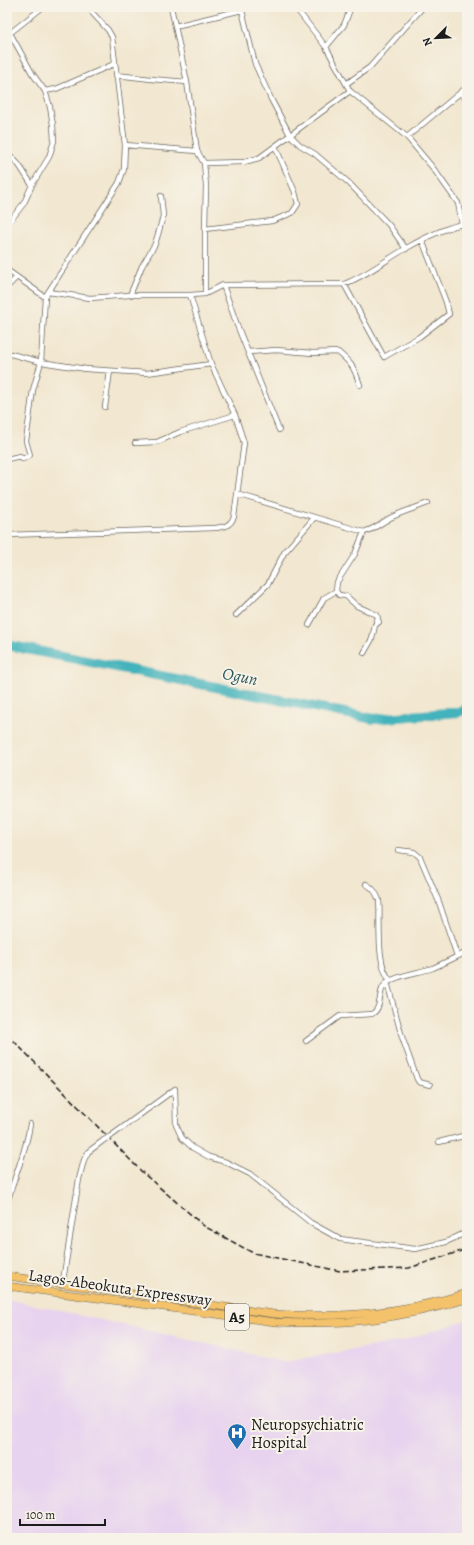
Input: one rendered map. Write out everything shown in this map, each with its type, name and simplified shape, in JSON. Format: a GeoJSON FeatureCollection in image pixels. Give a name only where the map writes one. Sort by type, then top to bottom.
{"type":"FeatureCollection","features":[{"type":"Feature","properties":{"kind":"highway","name":"Lagos-Abeokuta Expressway"},"geometry":{"type":"LineString","coordinates":[[7,1276],[61,1285],[296,1316],[330,1316],[373,1313],[407,1307],[467,1293]]}},
{"type":"Feature","properties":{"kind":"highway","name":"Lagos-Abeokuta Expressway"},"geometry":{"type":"LineString","coordinates":[[7,1286],[293,1324],[340,1323],[384,1319],[437,1308],[467,1299]]}},
{"type":"Feature","properties":{"kind":"street"},"geometry":{"type":"LineString","coordinates":[[7,225],[24,203],[32,185],[49,158],[54,141],[50,107],[45,91],[32,73],[8,33],[43,7]]}},
{"type":"Feature","properties":{"kind":"street"},"geometry":{"type":"LineString","coordinates":[[7,459],[20,456],[23,459],[30,455],[26,441],[33,390],[40,362],[45,297],[119,183],[124,169],[126,145],[114,64],[112,36],[87,7]]}},
{"type":"Feature","properties":{"kind":"street"},"geometry":{"type":"LineString","coordinates":[[171,7],[187,82],[197,151],[204,163],[206,186],[205,294]]}},
{"type":"Feature","properties":{"kind":"street"},"geometry":{"type":"LineString","coordinates":[[175,26],[242,10],[247,7]]}},
{"type":"Feature","properties":{"kind":"street"},"geometry":{"type":"LineString","coordinates":[[295,7],[326,47],[350,91],[407,137],[433,168],[458,204],[467,239]]}},
{"type":"Feature","properties":{"kind":"street"},"geometry":{"type":"LineString","coordinates":[[326,47],[344,25],[351,7]]}},
{"type":"Feature","properties":{"kind":"street"},"geometry":{"type":"LineString","coordinates":[[346,84],[370,67],[423,7]]}},
{"type":"Feature","properties":{"kind":"street"},"geometry":{"type":"LineString","coordinates":[[242,10],[255,64],[290,135],[300,145],[316,154],[349,183],[389,225],[406,249]]}},
{"type":"Feature","properties":{"kind":"street"},"geometry":{"type":"LineString","coordinates":[[45,91],[56,89],[114,64]]}},
{"type":"Feature","properties":{"kind":"street"},"geometry":{"type":"LineString","coordinates":[[116,75],[187,82]]}},
{"type":"Feature","properties":{"kind":"street"},"geometry":{"type":"LineString","coordinates":[[407,137],[467,87]]}},
{"type":"Feature","properties":{"kind":"street"},"geometry":{"type":"LineString","coordinates":[[204,163],[244,162],[259,158],[350,91]]}},
{"type":"Feature","properties":{"kind":"street"},"geometry":{"type":"LineString","coordinates":[[460,93],[467,100]]}},
{"type":"Feature","properties":{"kind":"street"},"geometry":{"type":"LineString","coordinates":[[126,145],[197,151]]}},
{"type":"Feature","properties":{"kind":"street"},"geometry":{"type":"LineString","coordinates":[[205,229],[272,221],[292,213],[298,204],[295,192],[275,146]]}},
{"type":"Feature","properties":{"kind":"street"},"geometry":{"type":"LineString","coordinates":[[7,152],[19,165],[32,185]]}},
{"type":"Feature","properties":{"kind":"street"},"geometry":{"type":"LineString","coordinates":[[130,295],[142,266],[155,244],[163,216],[161,196]]}},
{"type":"Feature","properties":{"kind":"street"},"geometry":{"type":"LineString","coordinates":[[48,292],[90,298],[130,295],[205,294],[223,285],[344,284],[359,279],[422,240],[450,227],[464,223]]}},
{"type":"Feature","properties":{"kind":"street"},"geometry":{"type":"LineString","coordinates":[[344,284],[384,357],[419,337],[449,314],[446,302],[422,240]]}},
{"type":"Feature","properties":{"kind":"street"},"geometry":{"type":"LineString","coordinates":[[7,270],[45,297]]}},
{"type":"Feature","properties":{"kind":"street"},"geometry":{"type":"LineString","coordinates":[[7,287],[17,277]]}},
{"type":"Feature","properties":{"kind":"street"},"geometry":{"type":"LineString","coordinates":[[223,285],[279,430]]}},
{"type":"Feature","properties":{"kind":"street"},"geometry":{"type":"LineString","coordinates":[[7,535],[215,528],[228,526],[232,522],[234,517],[244,443],[235,415],[211,364],[190,295]]}},
{"type":"Feature","properties":{"kind":"street"},"geometry":{"type":"LineString","coordinates":[[248,352],[276,350],[313,353],[338,352],[351,363],[356,371],[360,385]]}},
{"type":"Feature","properties":{"kind":"street"},"geometry":{"type":"LineString","coordinates":[[7,353],[40,362],[110,371],[147,373],[211,364]]}},
{"type":"Feature","properties":{"kind":"street"},"geometry":{"type":"LineString","coordinates":[[105,407],[110,371]]}},
{"type":"Feature","properties":{"kind":"street"},"geometry":{"type":"LineString","coordinates":[[135,443],[157,442],[180,432],[235,415]]}},
{"type":"Feature","properties":{"kind":"street"},"geometry":{"type":"LineString","coordinates":[[237,494],[364,532],[373,530],[382,522],[393,516],[428,503]]}},
{"type":"Feature","properties":{"kind":"street"},"geometry":{"type":"LineString","coordinates":[[236,615],[268,584],[284,553],[314,518]]}},
{"type":"Feature","properties":{"kind":"street"},"geometry":{"type":"LineString","coordinates":[[336,591],[337,582],[354,554],[364,532]]}},
{"type":"Feature","properties":{"kind":"street"},"geometry":{"type":"LineString","coordinates":[[309,625],[324,598],[336,591]]}},
{"type":"Feature","properties":{"kind":"street"},"geometry":{"type":"LineString","coordinates":[[336,591],[339,595],[346,596],[357,606],[376,615],[378,618],[376,621],[379,622],[374,625],[372,639],[364,652]]}},
{"type":"Feature","properties":{"kind":"street"},"geometry":{"type":"LineString","coordinates":[[398,850],[414,852],[420,857],[440,902],[457,956]]}},
{"type":"Feature","properties":{"kind":"street"},"geometry":{"type":"LineString","coordinates":[[366,884],[373,888],[379,900],[380,946],[402,1037],[417,1079],[419,1082],[430,1085]]}},
{"type":"Feature","properties":{"kind":"street"},"geometry":{"type":"LineString","coordinates":[[306,1041],[340,1016],[372,1014],[376,1012],[382,989],[389,982],[433,968],[467,952]]}},
{"type":"Feature","properties":{"kind":"street"},"geometry":{"type":"LineString","coordinates":[[61,1285],[63,1281],[79,1179],[84,1160],[88,1152],[175,1089],[176,1125],[182,1138],[193,1148],[209,1157],[226,1162],[250,1174],[311,1223],[340,1240],[415,1249],[446,1242],[467,1232]]}},
{"type":"Feature","properties":{"kind":"street"},"geometry":{"type":"LineString","coordinates":[[7,1204],[16,1173],[28,1143],[30,1124]]}},
{"type":"Feature","properties":{"kind":"street"},"geometry":{"type":"LineString","coordinates":[[439,1142],[467,1135]]}},
{"type":"Feature","properties":{"kind":"shaded area","name":"Neuropsychiatric Hospital"},"geometry":{"type":"Polygon","coordinates":[[[7,1299],[283,1362],[398,1342],[467,1320],[467,1538],[7,1538],[7,1299]]]}},
{"type":"Feature","properties":{"kind":"waterway","name":"Ogun"},"geometry":{"type":"LineString","coordinates":[[7,645],[374,719],[459,712],[467,707]]}},
{"type":"Feature","properties":{"kind":"railway"},"geometry":{"type":"LineString","coordinates":[[7,1034],[143,1173],[204,1226],[253,1253],[340,1271],[409,1268],[467,1249]]}},
{"type":"Feature","properties":{"kind":"place","name":"Neuropsychiatric Hospital"},"geometry":{"type":"Point","coordinates":[237,1450]}}]}
